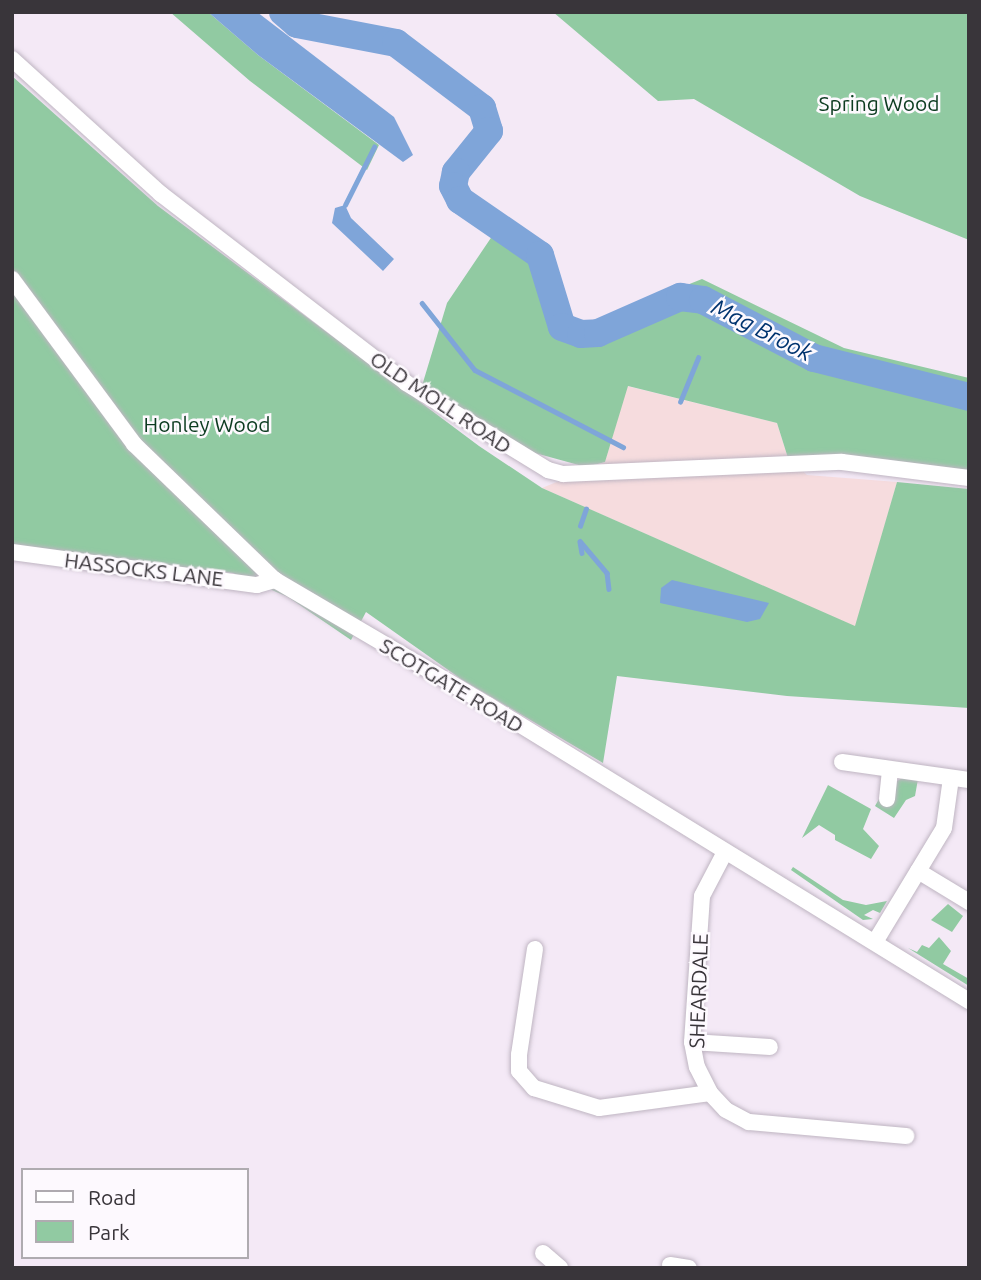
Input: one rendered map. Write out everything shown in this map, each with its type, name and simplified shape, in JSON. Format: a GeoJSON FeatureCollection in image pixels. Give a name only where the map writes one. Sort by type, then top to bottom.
{"type":"FeatureCollection","features":[{"type":"Feature","properties":{"kind":"street","name":"OLD MOLL ROAD"},"geometry":{"type":"LineString","coordinates":[[12,59],[161,194],[406,383],[548,470],[563,474],[842,461],[969,478]]}},
{"type":"Feature","properties":{"kind":"street","name":"SCOTGATE ROAD"},"geometry":{"type":"LineString","coordinates":[[12,279],[134,444],[275,580],[488,705],[969,1001]]}},
{"type":"Feature","properties":{"kind":"street","name":"HASSOCKS LANE"},"geometry":{"type":"LineString","coordinates":[[12,552],[257,585],[275,580]]}},
{"type":"Feature","properties":{"kind":"street"},"geometry":{"type":"LineString","coordinates":[[842,762],[969,780]]}},
{"type":"Feature","properties":{"kind":"street"},"geometry":{"type":"LineString","coordinates":[[887,799],[890,769]]}},
{"type":"Feature","properties":{"kind":"street"},"geometry":{"type":"LineString","coordinates":[[876,942],[944,828],[951,778]]}},
{"type":"Feature","properties":{"kind":"street","name":"SHEARDALE"},"geometry":{"type":"LineString","coordinates":[[725,852],[702,896],[692,1042],[697,1067],[710,1093],[726,1110],[749,1122],[906,1136]]}},
{"type":"Feature","properties":{"kind":"street"},"geometry":{"type":"LineString","coordinates":[[918,871],[969,902]]}},
{"type":"Feature","properties":{"kind":"street"},"geometry":{"type":"LineString","coordinates":[[535,949],[519,1055],[519,1071],[534,1088],[599,1108],[710,1093]]}},
{"type":"Feature","properties":{"kind":"street"},"geometry":{"type":"LineString","coordinates":[[692,1042],[770,1047]]}},
{"type":"Feature","properties":{"kind":"street"},"geometry":{"type":"LineString","coordinates":[[544,1253],[560,1268]]}},
{"type":"Feature","properties":{"kind":"street"},"geometry":{"type":"LineString","coordinates":[[670,1265],[689,1268]]}},
{"type":"Feature","properties":{"kind":"shaded area"},"geometry":{"type":"Polygon","coordinates":[[[627,386],[777,423],[788,458],[807,475],[897,482],[856,627],[542,488],[605,462],[627,386]]]}},
{"type":"Feature","properties":{"kind":"green space"},"geometry":{"type":"Polygon","coordinates":[[[170,12],[208,12],[258,55],[379,145],[367,170],[250,81],[170,12]]]}},
{"type":"Feature","properties":{"kind":"green space","name":"Spring Wood"},"geometry":{"type":"Polygon","coordinates":[[[553,12],[969,12],[969,240],[860,196],[694,99],[658,101],[553,12]]]}},
{"type":"Feature","properties":{"kind":"green space","name":"Honley Wood"},"geometry":{"type":"Polygon","coordinates":[[[12,76],[158,206],[479,446],[542,488],[855,626],[897,482],[969,489],[969,708],[787,696],[617,676],[603,763],[461,679],[366,612],[351,640],[288,597],[233,573],[12,548],[12,76]]]}},
{"type":"Feature","properties":{"kind":"green space"},"geometry":{"type":"Polygon","coordinates":[[[503,220],[543,249],[569,324],[579,328],[702,279],[844,348],[969,378],[969,471],[788,458],[777,423],[628,386],[605,462],[586,467],[513,447],[421,389],[447,303],[503,220]]]}},
{"type":"Feature","properties":{"kind":"green space"},"geometry":{"type":"Polygon","coordinates":[[[904,777],[918,779],[915,796],[906,800],[894,818],[875,806],[879,799],[894,801],[897,781],[904,777]]]}},
{"type":"Feature","properties":{"kind":"green space"},"geometry":{"type":"Polygon","coordinates":[[[828,785],[871,809],[863,829],[879,846],[871,859],[835,840],[835,835],[819,825],[802,838],[828,785]]]}},
{"type":"Feature","properties":{"kind":"green space"},"geometry":{"type":"Polygon","coordinates":[[[793,867],[843,900],[866,905],[887,901],[880,913],[873,910],[864,915],[873,919],[863,920],[791,870],[793,867]]]}},
{"type":"Feature","properties":{"kind":"green space"},"geometry":{"type":"Polygon","coordinates":[[[948,904],[963,916],[952,932],[931,920],[948,904]]]}},
{"type":"Feature","properties":{"kind":"green space"},"geometry":{"type":"Polygon","coordinates":[[[939,937],[951,951],[943,964],[969,979],[969,986],[908,948],[917,952],[922,945],[929,948],[939,937]]]}},
{"type":"Feature","properties":{"kind":"water"},"geometry":{"type":"Polygon","coordinates":[[[208,12],[257,12],[394,117],[413,155],[403,162],[258,55],[208,12]]]}},
{"type":"Feature","properties":{"kind":"water"},"geometry":{"type":"Polygon","coordinates":[[[345,205],[351,218],[394,259],[383,271],[332,223],[335,208],[345,205]]]}},
{"type":"Feature","properties":{"kind":"water"},"geometry":{"type":"Polygon","coordinates":[[[672,580],[769,603],[760,619],[747,622],[660,603],[661,588],[672,580]]]}},
{"type":"Feature","properties":{"kind":"waterway","name":"Mag Brook"},"geometry":{"type":"LineString","coordinates":[[283,12],[297,24],[396,43],[482,108],[489,131],[456,172],[453,186],[460,200],[540,255],[562,327],[581,334],[598,333],[680,297],[703,300],[814,358],[969,397]]}},
{"type":"Feature","properties":{"kind":"waterway"},"geometry":{"type":"LineString","coordinates":[[345,205],[374,147]]}},
{"type":"Feature","properties":{"kind":"waterway"},"geometry":{"type":"LineString","coordinates":[[422,303],[475,370],[623,447]]}},
{"type":"Feature","properties":{"kind":"waterway"},"geometry":{"type":"LineString","coordinates":[[680,402],[698,358]]}},
{"type":"Feature","properties":{"kind":"waterway"},"geometry":{"type":"LineString","coordinates":[[580,526],[586,509]]}},
{"type":"Feature","properties":{"kind":"waterway"},"geometry":{"type":"LineString","coordinates":[[580,541],[607,573],[609,589]]}},
{"type":"Feature","properties":{"kind":"waterway"},"geometry":{"type":"LineString","coordinates":[[580,542],[582,553]]}}]}
